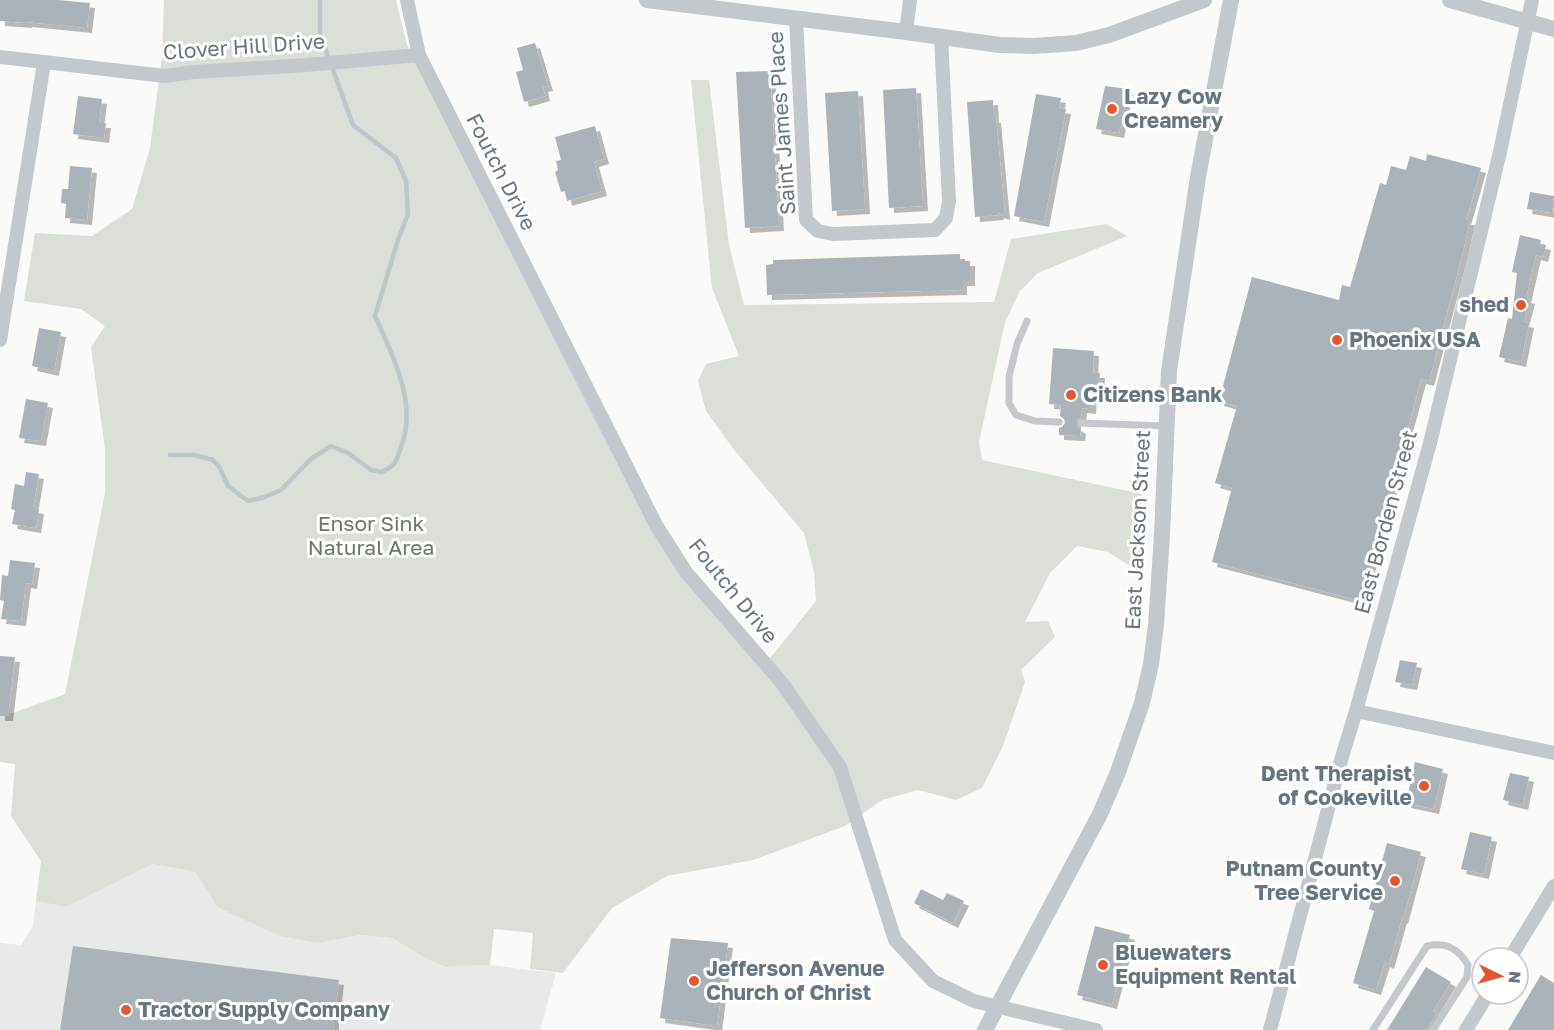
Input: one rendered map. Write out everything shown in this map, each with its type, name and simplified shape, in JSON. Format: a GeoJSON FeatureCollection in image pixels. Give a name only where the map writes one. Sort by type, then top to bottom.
{"type":"FeatureCollection","features":[{"type":"Feature","properties":{"kind":"street","name":"Foutch Drive"},"geometry":{"type":"LineString","coordinates":[[407,0],[419,55],[656,525],[686,572],[782,683],[840,767],[895,939],[933,981],[974,1001],[1096,1030]]}},
{"type":"Feature","properties":{"kind":"street"},"geometry":{"type":"LineString","coordinates":[[647,0],[753,6],[796,18],[1000,45],[1034,46],[1076,43],[1109,35],[1204,0]]}},
{"type":"Feature","properties":{"kind":"street"},"geometry":{"type":"LineString","coordinates":[[906,32],[910,0]]}},
{"type":"Feature","properties":{"kind":"street","name":"East Jackson Street"},"geometry":{"type":"LineString","coordinates":[[985,1030],[1100,814],[1118,772],[1142,703],[1151,664],[1156,625],[1168,371],[1198,177],[1232,0]]}},
{"type":"Feature","properties":{"kind":"street"},"geometry":{"type":"LineString","coordinates":[[1450,0],[1554,29]]}},
{"type":"Feature","properties":{"kind":"street","name":"East Borden Street"},"geometry":{"type":"LineString","coordinates":[[1270,1030],[1341,760],[1433,431],[1497,163],[1532,0]]}},
{"type":"Feature","properties":{"kind":"street","name":"Saint James Place"},"geometry":{"type":"LineString","coordinates":[[796,18],[806,220],[818,231],[833,234],[935,230],[946,218],[949,201],[941,36]]}},
{"type":"Feature","properties":{"kind":"street","name":"Clover Hill Drive"},"geometry":{"type":"LineString","coordinates":[[0,57],[165,76],[419,55]]}},
{"type":"Feature","properties":{"kind":"street"},"geometry":{"type":"LineString","coordinates":[[0,340],[44,63]]}},
{"type":"Feature","properties":{"kind":"street"},"geometry":{"type":"LineString","coordinates":[[1356,711],[1554,753]]}},
{"type":"Feature","properties":{"kind":"street"},"geometry":{"type":"LineString","coordinates":[[1517,946],[1554,886]]}},
{"type":"Feature","properties":{"kind":"street"},"geometry":{"type":"LineString","coordinates":[[1466,1030],[1481,1006]]}},
{"type":"Feature","properties":{"kind":"lane"},"geometry":{"type":"LineString","coordinates":[[1027,321],[1017,344],[1009,376],[1009,403],[1016,415],[1035,421],[1059,422]]}},
{"type":"Feature","properties":{"kind":"lane"},"geometry":{"type":"LineString","coordinates":[[1081,423],[1166,426]]}},
{"type":"Feature","properties":{"kind":"lane"},"geometry":{"type":"LineString","coordinates":[[1373,1030],[1427,946],[1439,944],[1449,946],[1463,956],[1468,965],[1467,977],[1433,1030]]}},
{"type":"Feature","properties":{"kind":"shaded area"},"geometry":{"type":"Polygon","coordinates":[[[153,864],[195,872],[217,907],[318,943],[360,935],[392,938],[425,958],[446,967],[490,965],[556,973],[540,1030],[0,1030],[0,943],[21,945],[33,926],[36,901],[66,907],[153,864]]]}},
{"type":"Feature","properties":{"kind":"green space","name":"Ensor Sink Natural Area"},"geometry":{"type":"Polygon","coordinates":[[[164,0],[396,0],[407,45],[412,55],[686,572],[764,661],[771,657],[816,601],[814,572],[804,533],[735,451],[706,411],[698,381],[706,364],[739,356],[712,288],[691,80],[709,80],[729,245],[744,305],[994,302],[1011,239],[1107,224],[1127,236],[1038,273],[1020,291],[1005,322],[979,442],[982,460],[1142,494],[1138,571],[1108,552],[1077,546],[1050,573],[1025,622],[1048,621],[1055,637],[1021,670],[1025,682],[1003,746],[982,788],[956,800],[918,790],[882,800],[845,826],[753,860],[667,876],[612,908],[563,973],[530,969],[533,933],[494,929],[490,965],[446,967],[425,958],[392,938],[360,935],[318,943],[280,936],[217,907],[195,872],[153,864],[66,907],[36,901],[41,861],[11,816],[15,764],[0,762],[0,712],[13,713],[65,694],[105,493],[105,449],[91,347],[105,326],[81,309],[24,301],[35,233],[92,236],[132,209],[150,148],[162,57],[164,0]]]}},
{"type":"Feature","properties":{"kind":"building"},"geometry":{"type":"Polygon","coordinates":[[[0,0],[58,0],[90,3],[87,28],[0,21],[0,0]]]}},
{"type":"Feature","properties":{"kind":"building"},"geometry":{"type":"Polygon","coordinates":[[[535,43],[548,86],[543,87],[545,96],[524,102],[516,72],[523,70],[517,48],[535,43]]]}},
{"type":"Feature","properties":{"kind":"building"},"geometry":{"type":"Polygon","coordinates":[[[770,71],[779,226],[745,228],[736,72],[770,71]]]}},
{"type":"Feature","properties":{"kind":"building","name":"Lazy Cow Creamery"},"geometry":{"type":"Polygon","coordinates":[[[1105,86],[1128,89],[1119,133],[1096,129],[1105,86]]]}},
{"type":"Feature","properties":{"kind":"building"},"geometry":{"type":"Polygon","coordinates":[[[916,88],[923,206],[889,208],[883,90],[916,88]]]}},
{"type":"Feature","properties":{"kind":"building"},"geometry":{"type":"Polygon","coordinates":[[[858,91],[865,209],[832,211],[825,93],[858,91]]]}},
{"type":"Feature","properties":{"kind":"building"},"geometry":{"type":"Polygon","coordinates":[[[1036,94],[1061,98],[1059,108],[1066,109],[1044,222],[1014,216],[1036,94]]]}},
{"type":"Feature","properties":{"kind":"building"},"geometry":{"type":"Polygon","coordinates":[[[78,96],[102,99],[99,123],[106,123],[104,138],[73,134],[78,96]]]}},
{"type":"Feature","properties":{"kind":"building"},"geometry":{"type":"Polygon","coordinates":[[[993,100],[1005,215],[998,213],[999,215],[975,217],[967,102],[993,100]]]}},
{"type":"Feature","properties":{"kind":"building"},"geometry":{"type":"Polygon","coordinates":[[[595,126],[604,159],[594,162],[602,191],[567,201],[565,191],[561,192],[555,172],[558,170],[556,161],[561,160],[555,137],[595,126]]]}},
{"type":"Feature","properties":{"kind":"building","name":"Phoenix USA"},"geometry":{"type":"Polygon","coordinates":[[[1427,154],[1481,168],[1466,220],[1470,220],[1462,256],[1429,381],[1421,379],[1407,431],[1412,433],[1409,446],[1404,445],[1361,601],[1212,562],[1232,488],[1215,483],[1237,406],[1219,401],[1252,277],[1339,300],[1342,285],[1350,287],[1380,183],[1386,185],[1391,166],[1406,170],[1410,156],[1426,161],[1427,154]]]}},
{"type":"Feature","properties":{"kind":"building"},"geometry":{"type":"Polygon","coordinates":[[[70,166],[92,168],[87,220],[65,218],[66,204],[61,203],[62,189],[68,189],[70,166]]]}},
{"type":"Feature","properties":{"kind":"building"},"geometry":{"type":"Polygon","coordinates":[[[1530,192],[1554,196],[1552,213],[1527,209],[1530,192]]]}},
{"type":"Feature","properties":{"kind":"building"},"geometry":{"type":"Polygon","coordinates":[[[1520,235],[1541,240],[1540,244],[1546,245],[1543,257],[1536,255],[1526,298],[1530,299],[1524,322],[1529,323],[1521,362],[1499,357],[1508,318],[1512,319],[1517,273],[1512,272],[1520,235]]]}},
{"type":"Feature","properties":{"kind":"building"},"geometry":{"type":"Polygon","coordinates":[[[960,254],[960,261],[970,261],[970,281],[962,281],[962,290],[767,295],[766,265],[773,264],[773,260],[960,254]]]}},
{"type":"Feature","properties":{"kind":"building"},"geometry":{"type":"Polygon","coordinates":[[[39,328],[61,332],[54,371],[32,366],[39,328]]]}},
{"type":"Feature","properties":{"kind":"building","name":"Citizens Bank"},"geometry":{"type":"Polygon","coordinates":[[[1053,348],[1094,351],[1093,373],[1100,373],[1099,386],[1092,386],[1091,409],[1082,408],[1081,417],[1076,421],[1076,426],[1081,429],[1080,436],[1059,435],[1059,428],[1065,423],[1060,416],[1061,405],[1049,404],[1053,348]]]}},
{"type":"Feature","properties":{"kind":"building"},"geometry":{"type":"Polygon","coordinates":[[[26,399],[48,403],[41,441],[19,438],[26,399]]]}},
{"type":"Feature","properties":{"kind":"building"},"geometry":{"type":"Polygon","coordinates":[[[26,472],[39,474],[33,508],[39,509],[36,528],[12,524],[15,510],[11,509],[15,484],[24,486],[26,472]]]}},
{"type":"Feature","properties":{"kind":"building"},"geometry":{"type":"Polygon","coordinates":[[[10,560],[35,563],[32,584],[26,583],[21,621],[1,619],[4,601],[0,600],[2,575],[8,576],[10,560]]]}},
{"type":"Feature","properties":{"kind":"building"},"geometry":{"type":"Polygon","coordinates":[[[0,656],[15,657],[8,716],[0,716],[0,656]]]}},
{"type":"Feature","properties":{"kind":"building"},"geometry":{"type":"Polygon","coordinates":[[[1400,660],[1417,663],[1412,685],[1395,682],[1400,660]]]}},
{"type":"Feature","properties":{"kind":"building","name":"Dent Therapist of Cookeville"},"geometry":{"type":"Polygon","coordinates":[[[1415,762],[1443,769],[1434,809],[1406,803],[1415,762]]]}},
{"type":"Feature","properties":{"kind":"building"},"geometry":{"type":"Polygon","coordinates":[[[1510,773],[1529,777],[1523,805],[1503,800],[1510,773]]]}},
{"type":"Feature","properties":{"kind":"building"},"geometry":{"type":"Polygon","coordinates":[[[1470,832],[1492,837],[1484,874],[1461,869],[1470,832]]]}},
{"type":"Feature","properties":{"kind":"building"},"geometry":{"type":"Polygon","coordinates":[[[1387,843],[1421,852],[1389,964],[1385,962],[1376,990],[1353,983],[1374,911],[1369,909],[1387,843]]]}},
{"type":"Feature","properties":{"kind":"building"},"geometry":{"type":"Polygon","coordinates":[[[921,889],[943,900],[947,893],[964,901],[953,923],[914,903],[921,889]]]}},
{"type":"Feature","properties":{"kind":"building","name":"Bluewaters Equipment Rental"},"geometry":{"type":"Polygon","coordinates":[[[1095,926],[1130,935],[1112,1004],[1077,995],[1095,926]]]}},
{"type":"Feature","properties":{"kind":"building","name":"Jefferson Avenue Church of Christ"},"geometry":{"type":"Polygon","coordinates":[[[671,938],[728,943],[717,1026],[660,1018],[671,938]]]}},
{"type":"Feature","properties":{"kind":"building"},"geometry":{"type":"Polygon","coordinates":[[[73,946],[339,980],[333,1030],[60,1030],[73,946]]]}},
{"type":"Feature","properties":{"kind":"building"},"geometry":{"type":"Polygon","coordinates":[[[1426,967],[1451,982],[1433,1011],[1437,1013],[1426,1030],[1387,1030],[1426,967]]]}},
{"type":"Feature","properties":{"kind":"building"},"geometry":{"type":"Polygon","coordinates":[[[1541,975],[1554,983],[1554,1030],[1508,1030],[1522,1006],[1530,1006],[1530,993],[1541,975]]]}},
{"type":"Feature","properties":{"kind":"waterway"},"geometry":{"type":"LineString","coordinates":[[170,455],[194,455],[213,460],[220,468],[228,486],[248,501],[281,490],[311,459],[331,446],[348,453],[371,470],[382,472],[394,464],[406,431],[407,414],[401,380],[375,316],[408,214],[406,181],[396,158],[353,125],[320,34],[320,0]]}},
{"type":"Feature","properties":{"kind":"place","name":"Lazy Cow Creamery"},"geometry":{"type":"Point","coordinates":[1112,109]}},
{"type":"Feature","properties":{"kind":"place","name":"shed"},"geometry":{"type":"Point","coordinates":[1521,305]}},
{"type":"Feature","properties":{"kind":"place","name":"Phoenix USA"},"geometry":{"type":"Point","coordinates":[1337,340]}},
{"type":"Feature","properties":{"kind":"place","name":"Citizens Bank"},"geometry":{"type":"Point","coordinates":[1071,395]}},
{"type":"Feature","properties":{"kind":"place","name":"Dent Therapist of Cookeville"},"geometry":{"type":"Point","coordinates":[1424,786]}},
{"type":"Feature","properties":{"kind":"place","name":"Putnam County Tree Service"},"geometry":{"type":"Point","coordinates":[1395,881]}},
{"type":"Feature","properties":{"kind":"place","name":"Bluewaters Equipment Rental"},"geometry":{"type":"Point","coordinates":[1103,965]}},
{"type":"Feature","properties":{"kind":"place","name":"Jefferson Avenue Church of Christ"},"geometry":{"type":"Point","coordinates":[694,981]}},
{"type":"Feature","properties":{"kind":"place","name":"Tractor Supply Company"},"geometry":{"type":"Point","coordinates":[126,1010]}}]}
